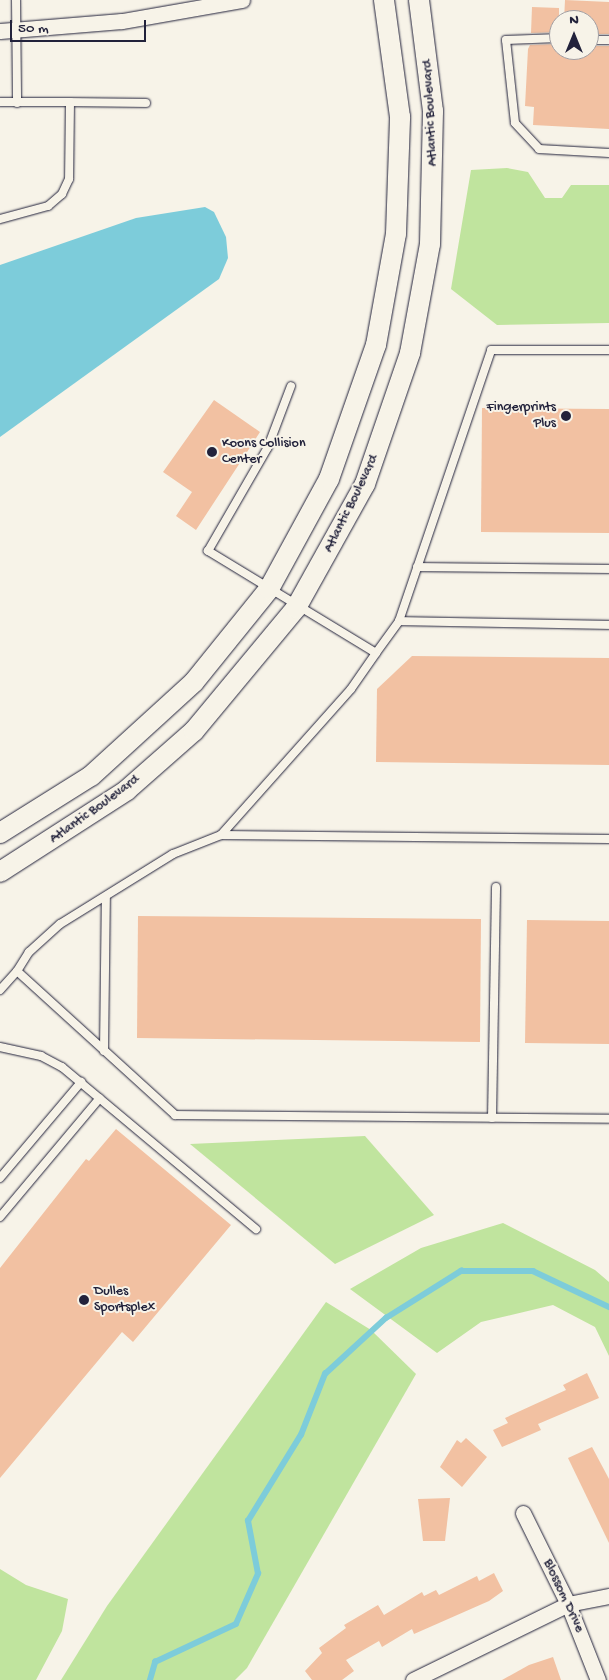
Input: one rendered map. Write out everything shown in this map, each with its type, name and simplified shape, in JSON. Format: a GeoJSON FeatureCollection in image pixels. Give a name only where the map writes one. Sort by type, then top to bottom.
{"type":"FeatureCollection","features":[{"type":"Feature","properties":{"kind":"main road"},"geometry":{"type":"LineString","coordinates":[[0,833],[91,776],[157,719],[230,640],[269,589],[312,514],[346,439],[385,308],[397,226],[400,154],[397,78],[384,0]]}},
{"type":"Feature","properties":{"kind":"main road","name":"Atlantic Boulevard"},"geometry":{"type":"LineString","coordinates":[[0,872],[70,831],[161,761],[224,698],[296,608],[347,520],[377,454],[410,353],[419,308],[434,208],[434,146],[430,70],[419,0]]}},
{"type":"Feature","properties":{"kind":"street"},"geometry":{"type":"LineString","coordinates":[[0,30],[122,21],[242,0]]}},
{"type":"Feature","properties":{"kind":"street","name":"Blossom Drive"},"geometry":{"type":"LineString","coordinates":[[523,1513],[568,1604],[598,1680]]}},
{"type":"Feature","properties":{"kind":"street"},"geometry":{"type":"LineString","coordinates":[[413,1680],[568,1604],[609,1596]]}},
{"type":"Feature","properties":{"kind":"lane"},"geometry":{"type":"LineString","coordinates":[[16,0],[18,30],[17,103]]}},
{"type":"Feature","properties":{"kind":"lane"},"geometry":{"type":"LineString","coordinates":[[549,38],[506,40],[515,123],[539,149],[609,153]]}},
{"type":"Feature","properties":{"kind":"lane"},"geometry":{"type":"LineString","coordinates":[[0,102],[146,103]]}},
{"type":"Feature","properties":{"kind":"lane"},"geometry":{"type":"LineString","coordinates":[[0,219],[48,206],[62,194],[69,178],[70,102]]}},
{"type":"Feature","properties":{"kind":"lane"},"geometry":{"type":"LineString","coordinates":[[221,835],[351,689],[399,621],[490,350],[609,350]]}},
{"type":"Feature","properties":{"kind":"lane"},"geometry":{"type":"LineString","coordinates":[[291,386],[268,447],[208,551],[296,608],[376,653]]}},
{"type":"Feature","properties":{"kind":"lane"},"geometry":{"type":"LineString","coordinates":[[417,567],[609,569]]}},
{"type":"Feature","properties":{"kind":"lane"},"geometry":{"type":"LineString","coordinates":[[399,621],[609,624]]}},
{"type":"Feature","properties":{"kind":"lane"},"geometry":{"type":"LineString","coordinates":[[0,990],[30,952],[60,924],[173,854],[221,835],[609,839]]}},
{"type":"Feature","properties":{"kind":"lane"},"geometry":{"type":"LineString","coordinates":[[492,1118],[496,887]]}},
{"type":"Feature","properties":{"kind":"lane"},"geometry":{"type":"LineString","coordinates":[[104,1051],[106,897]]}},
{"type":"Feature","properties":{"kind":"lane"},"geometry":{"type":"LineString","coordinates":[[17,970],[175,1115],[609,1119]]}},
{"type":"Feature","properties":{"kind":"lane"},"geometry":{"type":"LineString","coordinates":[[0,1047],[41,1056],[81,1082],[256,1229]]}},
{"type":"Feature","properties":{"kind":"lane"},"geometry":{"type":"LineString","coordinates":[[0,1178],[81,1082]]}},
{"type":"Feature","properties":{"kind":"lane"},"geometry":{"type":"LineString","coordinates":[[0,1217],[100,1098]]}},
{"type":"Feature","properties":{"kind":"green space"},"geometry":{"type":"Polygon","coordinates":[[[507,168],[528,172],[545,198],[562,198],[571,185],[609,185],[609,323],[497,325],[451,289],[471,170],[507,168]]]}},
{"type":"Feature","properties":{"kind":"green space"},"geometry":{"type":"Polygon","coordinates":[[[365,1136],[434,1215],[335,1264],[190,1144],[365,1136]]]}},
{"type":"Feature","properties":{"kind":"green space"},"geometry":{"type":"Polygon","coordinates":[[[503,1223],[595,1270],[609,1282],[609,1356],[595,1327],[553,1305],[481,1322],[437,1353],[350,1289],[421,1248],[503,1223]]]}},
{"type":"Feature","properties":{"kind":"green space"},"geometry":{"type":"Polygon","coordinates":[[[326,1302],[371,1330],[416,1374],[247,1668],[235,1680],[61,1680],[107,1606],[326,1302]]]}},
{"type":"Feature","properties":{"kind":"green space"},"geometry":{"type":"Polygon","coordinates":[[[0,1569],[26,1585],[68,1599],[62,1631],[36,1680],[0,1680],[0,1569]]]}},
{"type":"Feature","properties":{"kind":"water"},"geometry":{"type":"Polygon","coordinates":[[[205,207],[214,212],[226,237],[228,258],[219,279],[0,437],[0,265],[136,218],[205,207]]]}},
{"type":"Feature","properties":{"kind":"building"},"geometry":{"type":"Polygon","coordinates":[[[565,0],[609,2],[609,34],[599,34],[599,10],[564,10],[565,0]]]}},
{"type":"Feature","properties":{"kind":"building"},"geometry":{"type":"Polygon","coordinates":[[[532,7],[559,8],[559,10],[549,10],[549,32],[531,33],[532,7]]]}},
{"type":"Feature","properties":{"kind":"building"},"geometry":{"type":"Polygon","coordinates":[[[549,44],[549,60],[599,60],[599,46],[609,46],[609,129],[533,125],[534,107],[525,106],[528,49],[530,45],[549,44]]]}},
{"type":"Feature","properties":{"kind":"building","name":"Koons Collision Center"},"geometry":{"type":"Polygon","coordinates":[[[214,400],[260,432],[196,530],[176,516],[192,492],[163,472],[214,400]]]}},
{"type":"Feature","properties":{"kind":"building"},"geometry":{"type":"Polygon","coordinates":[[[482,408],[609,409],[609,533],[481,532],[482,408]]]}},
{"type":"Feature","properties":{"kind":"building"},"geometry":{"type":"Polygon","coordinates":[[[412,656],[609,658],[609,765],[376,762],[377,689],[412,656]]]}},
{"type":"Feature","properties":{"kind":"building"},"geometry":{"type":"Polygon","coordinates":[[[138,916],[481,919],[480,1042],[137,1038],[138,916]]]}},
{"type":"Feature","properties":{"kind":"building"},"geometry":{"type":"Polygon","coordinates":[[[527,920],[609,921],[609,1044],[525,1043],[527,920]]]}},
{"type":"Feature","properties":{"kind":"building","name":"Dulles Sportsplex"},"geometry":{"type":"Polygon","coordinates":[[[116,1129],[231,1225],[133,1342],[122,1332],[0,1478],[0,1268],[86,1159],[89,1161],[116,1129]]]}},
{"type":"Feature","properties":{"kind":"building"},"geometry":{"type":"Polygon","coordinates":[[[587,1373],[599,1398],[538,1424],[541,1430],[502,1447],[493,1430],[508,1423],[505,1418],[566,1390],[563,1385],[587,1373]]]}},
{"type":"Feature","properties":{"kind":"building"},"geometry":{"type":"Polygon","coordinates":[[[466,1438],[487,1457],[462,1487],[440,1467],[457,1440],[461,1443],[466,1438]]]}},
{"type":"Feature","properties":{"kind":"building"},"geometry":{"type":"Polygon","coordinates":[[[592,1447],[609,1479],[609,1543],[568,1458],[592,1447]]]}},
{"type":"Feature","properties":{"kind":"building"},"geometry":{"type":"Polygon","coordinates":[[[450,1498],[445,1541],[423,1541],[418,1499],[450,1498]]]}},
{"type":"Feature","properties":{"kind":"building"},"geometry":{"type":"Polygon","coordinates":[[[494,1573],[503,1591],[489,1601],[414,1634],[412,1629],[382,1647],[379,1641],[346,1660],[354,1671],[342,1680],[312,1680],[305,1671],[322,1653],[319,1648],[346,1628],[344,1625],[378,1605],[384,1615],[422,1592],[424,1596],[436,1590],[439,1595],[477,1576],[479,1581],[494,1573]]]}},
{"type":"Feature","properties":{"kind":"building"},"geometry":{"type":"Polygon","coordinates":[[[553,1657],[561,1680],[502,1680],[529,1665],[553,1657]]]}},
{"type":"Feature","properties":{"kind":"waterway"},"geometry":{"type":"LineString","coordinates":[[150,1680],[155,1662],[236,1624],[258,1574],[248,1521],[301,1435],[325,1374],[386,1318],[461,1271],[533,1271],[609,1307]]}},
{"type":"Feature","properties":{"kind":"place","name":"Fingerprints Plus"},"geometry":{"type":"Point","coordinates":[566,416]}},
{"type":"Feature","properties":{"kind":"place","name":"Koons Collision Center"},"geometry":{"type":"Point","coordinates":[212,452]}},
{"type":"Feature","properties":{"kind":"place","name":"Dulles Sportsplex"},"geometry":{"type":"Point","coordinates":[84,1300]}}]}
